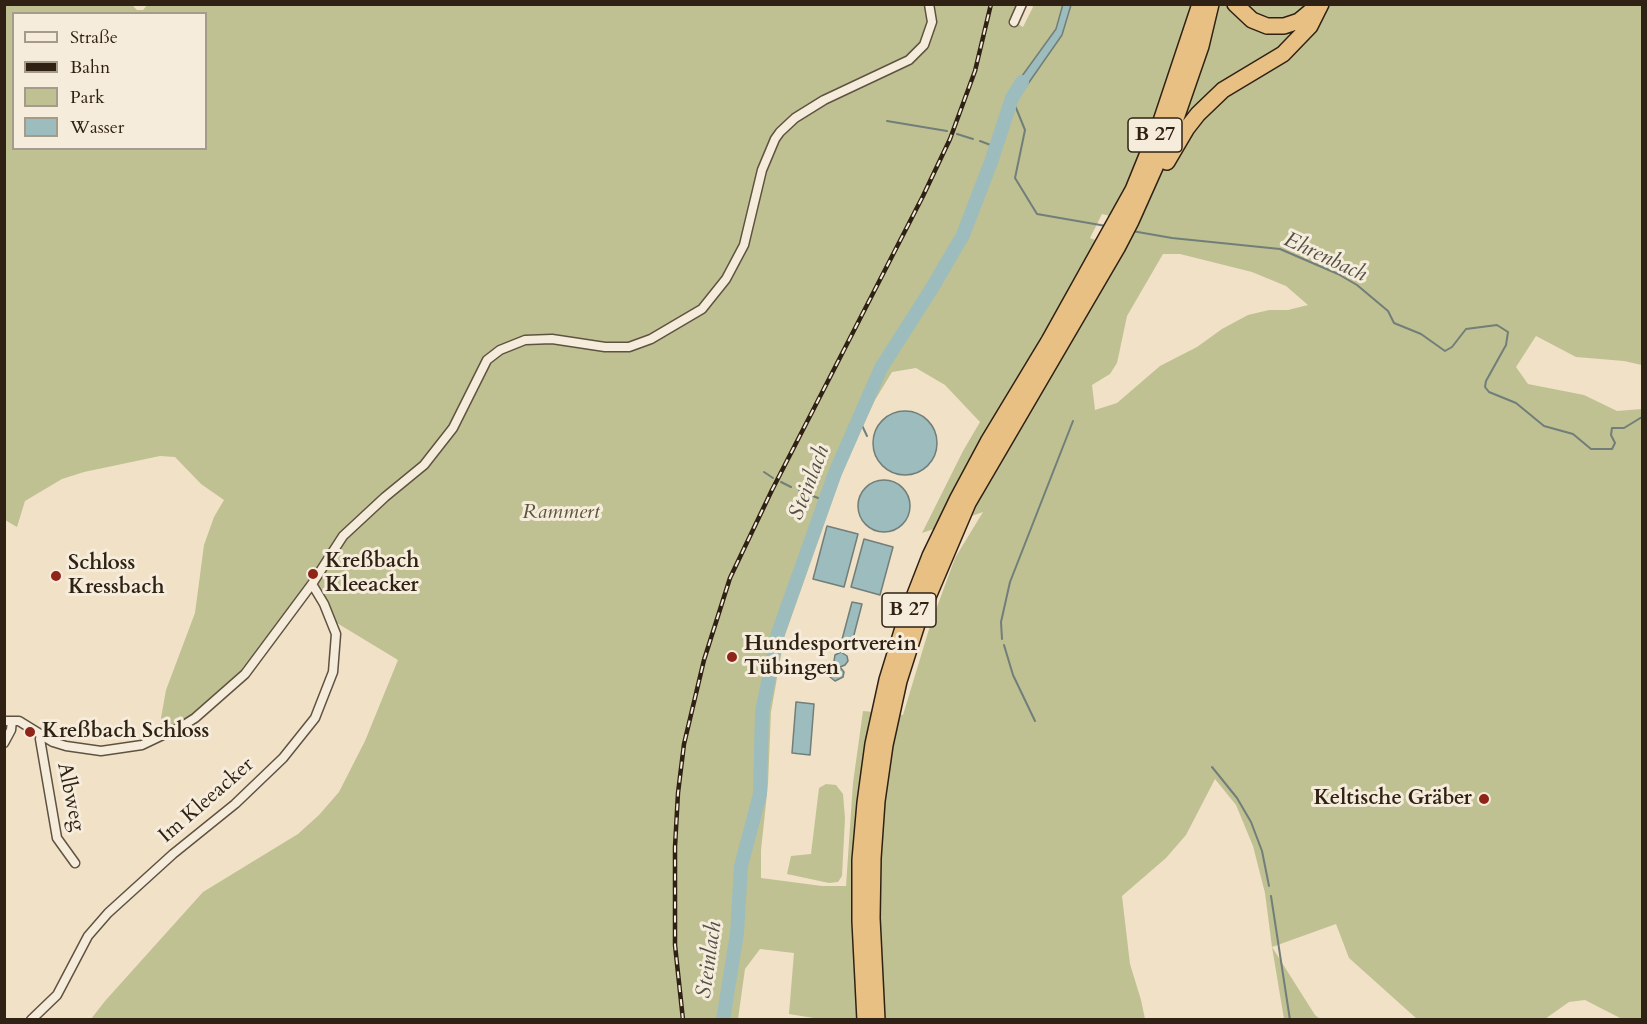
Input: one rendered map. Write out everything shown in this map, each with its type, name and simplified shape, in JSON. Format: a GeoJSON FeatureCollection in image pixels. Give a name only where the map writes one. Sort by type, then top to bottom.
{"type":"FeatureCollection","features":[{"type":"Feature","properties":{"kind":"highway"},"geometry":{"type":"LineString","coordinates":[[1185,50],[1194,4]]}},
{"type":"Feature","properties":{"kind":"highway","name":"B 27"},"geometry":{"type":"LineString","coordinates":[[1128,217],[1133,190],[1157,131],[1200,4]]}},
{"type":"Feature","properties":{"kind":"highway","name":"B 27"},"geometry":{"type":"LineString","coordinates":[[877,1020],[872,918],[877,801],[885,745],[899,681],[919,618],[968,503],[1128,217],[1173,127],[1201,46],[1211,4]]}},
{"type":"Feature","properties":{"kind":"highway"},"geometry":{"type":"LineString","coordinates":[[1235,4],[1252,20],[1267,26],[1284,26],[1299,21],[1311,11],[1315,4]]}},
{"type":"Feature","properties":{"kind":"highway"},"geometry":{"type":"LineString","coordinates":[[1128,217],[1149,195],[1186,128],[1198,114],[1223,90],[1283,54],[1310,26],[1321,4]]}},
{"type":"Feature","properties":{"kind":"highway","name":"B 27"},"geometry":{"type":"LineString","coordinates":[[865,1020],[860,921],[860,860],[873,744],[886,680],[907,615],[930,556],[957,498],[1049,341],[1110,247]]}},
{"type":"Feature","properties":{"kind":"street"},"geometry":{"type":"LineString","coordinates":[[4,743],[11,730],[8,721],[18,721],[66,746],[101,751],[142,745],[184,725],[206,709],[245,674],[312,584],[343,536],[424,465],[453,428],[487,360],[500,350],[525,340],[552,339],[596,346],[629,347],[667,331],[702,309],[726,279],[744,245],[762,170],[780,132],[795,118],[824,100],[909,60],[924,45],[932,21],[929,4]]}},
{"type":"Feature","properties":{"kind":"street"},"geometry":{"type":"LineString","coordinates":[[1014,22],[1022,4]]}},
{"type":"Feature","properties":{"kind":"street","name":"Im Kleeacker"},"geometry":{"type":"LineString","coordinates":[[32,1020],[57,995],[88,936],[108,914],[173,854],[235,804],[275,766],[315,718],[333,672],[336,634],[324,603],[312,584]]}},
{"type":"Feature","properties":{"kind":"street","name":"Albweg"},"geometry":{"type":"LineString","coordinates":[[41,735],[57,838],[75,863]]}},
{"type":"Feature","properties":{"kind":"green space","name":"Rammert"},"geometry":{"type":"Polygon","coordinates":[[[131,4],[137,10],[143,10],[148,4],[1022,4],[1015,22],[1023,27],[1033,7],[1032,4],[1642,5],[1642,365],[1624,361],[1576,357],[1536,336],[1516,367],[1528,384],[1584,395],[1617,411],[1642,409],[1642,1019],[1622,1019],[1585,1000],[1569,1002],[1545,1019],[1417,1019],[1349,958],[1336,924],[1272,947],[1265,893],[1253,846],[1236,805],[1215,779],[1186,835],[1166,858],[1122,896],[1130,964],[1145,1019],[826,1020],[789,1014],[794,953],[760,949],[745,969],[738,1019],[91,1019],[203,892],[298,834],[339,792],[365,741],[398,660],[332,620],[315,587],[329,551],[262,647],[239,675],[187,720],[161,734],[161,718],[166,690],[195,613],[204,545],[214,517],[224,500],[201,484],[175,457],[160,456],[62,479],[25,501],[17,527],[5,520],[4,5],[131,4]],[[1102,214],[1090,238],[1117,248],[1135,222],[1102,214]],[[1163,254],[1127,316],[1117,363],[1110,374],[1092,385],[1095,410],[1117,403],[1160,366],[1197,347],[1222,329],[1248,315],[1308,305],[1286,286],[1252,272],[1180,254],[1163,254]],[[916,368],[892,372],[875,400],[843,470],[784,638],[771,712],[761,878],[822,886],[846,886],[853,783],[863,711],[903,715],[930,626],[955,558],[983,512],[922,533],[980,422],[945,385],[916,368]]]}},
{"type":"Feature","properties":{"kind":"green space"},"geometry":{"type":"Polygon","coordinates":[[[826,784],[836,785],[843,794],[845,818],[842,876],[838,882],[829,883],[787,874],[791,856],[811,854],[819,788],[826,784]]]}},
{"type":"Feature","properties":{"kind":"green space"},"geometry":{"type":"Polygon","coordinates":[[[1272,947],[1315,1015],[1320,1019],[1284,1019],[1272,947]]]}},
{"type":"Feature","properties":{"kind":"water"},"geometry":{"type":"Polygon","coordinates":[[[1063,4],[1071,5],[1062,35],[1016,101],[1009,94],[1056,29],[1063,4]]]}},
{"type":"Feature","properties":{"kind":"water"},"geometry":{"type":"Polygon","coordinates":[[[905,411],[923,417],[931,425],[937,443],[931,461],[923,469],[905,475],[887,469],[879,461],[873,443],[879,425],[887,417],[905,411]]]}},
{"type":"Feature","properties":{"kind":"water"},"geometry":{"type":"Polygon","coordinates":[[[879,480],[889,480],[903,487],[910,506],[903,525],[889,532],[879,532],[869,528],[862,521],[858,511],[858,501],[862,491],[869,484],[879,480]]]}},
{"type":"Feature","properties":{"kind":"water"},"geometry":{"type":"Polygon","coordinates":[[[827,526],[858,534],[844,587],[813,579],[827,526]]]}},
{"type":"Feature","properties":{"kind":"water"},"geometry":{"type":"Polygon","coordinates":[[[864,539],[893,547],[880,595],[851,587],[864,539]]]}},
{"type":"Feature","properties":{"kind":"water"},"geometry":{"type":"Polygon","coordinates":[[[852,602],[862,604],[850,650],[840,647],[852,602]]]}},
{"type":"Feature","properties":{"kind":"water"},"geometry":{"type":"Polygon","coordinates":[[[841,652],[847,656],[848,661],[840,667],[844,672],[843,677],[835,681],[830,677],[829,672],[838,666],[834,661],[835,655],[841,652]]]}},
{"type":"Feature","properties":{"kind":"water"},"geometry":{"type":"Polygon","coordinates":[[[796,702],[814,704],[810,755],[792,753],[796,702]]]}},
{"type":"Feature","properties":{"kind":"waterway","name":"Steinlach"},"geometry":{"type":"LineString","coordinates":[[723,1020],[737,933],[741,866],[760,794],[762,712],[778,633],[835,473],[881,368],[963,235],[1012,98],[1022,82]]}},
{"type":"Feature","properties":{"kind":"waterway","name":"Ehrenbach"},"geometry":{"type":"LineString","coordinates":[[1012,98],[1025,130],[1015,178],[1037,214],[1106,226]]}},
{"type":"Feature","properties":{"kind":"waterway"},"geometry":{"type":"LineString","coordinates":[[887,121],[947,131]]}},
{"type":"Feature","properties":{"kind":"waterway"},"geometry":{"type":"LineString","coordinates":[[957,134],[973,139]]}},
{"type":"Feature","properties":{"kind":"waterway"},"geometry":{"type":"LineString","coordinates":[[980,141],[996,147]]}},
{"type":"Feature","properties":{"kind":"waterway","name":"Ehrenbach"},"geometry":{"type":"LineString","coordinates":[[1132,231],[1172,238],[1280,249],[1338,274],[1357,285],[1388,311],[1394,323],[1421,334],[1445,351],[1452,347],[1466,329],[1497,325],[1508,332],[1506,345],[1485,387],[1489,392],[1516,403],[1544,426],[1573,434],[1591,449],[1612,449],[1615,443],[1611,435],[1612,428],[1624,428],[1642,417]]}},
{"type":"Feature","properties":{"kind":"waterway"},"geometry":{"type":"LineString","coordinates":[[859,419],[867,436]]}},
{"type":"Feature","properties":{"kind":"waterway"},"geometry":{"type":"LineString","coordinates":[[1002,639],[1001,622],[1010,582],[1073,421]]}},
{"type":"Feature","properties":{"kind":"waterway"},"geometry":{"type":"LineString","coordinates":[[764,472],[773,478]]}},
{"type":"Feature","properties":{"kind":"waterway"},"geometry":{"type":"LineString","coordinates":[[781,482],[791,487]]}},
{"type":"Feature","properties":{"kind":"waterway"},"geometry":{"type":"LineString","coordinates":[[799,490],[825,501]]}},
{"type":"Feature","properties":{"kind":"waterway"},"geometry":{"type":"LineString","coordinates":[[1004,645],[1013,675],[1035,721]]}},
{"type":"Feature","properties":{"kind":"waterway"},"geometry":{"type":"LineString","coordinates":[[1212,767],[1237,798],[1251,822],[1262,851],[1269,886]]}},
{"type":"Feature","properties":{"kind":"waterway"},"geometry":{"type":"LineString","coordinates":[[1271,896],[1290,1020]]}},
{"type":"Feature","properties":{"kind":"railway"},"geometry":{"type":"LineString","coordinates":[[683,1020],[675,945],[675,847],[678,793],[684,744],[704,660],[730,578],[772,490],[950,139],[975,71],[991,4]]}},
{"type":"Feature","properties":{"kind":"place","name":"Kreßbach Kleeacker"},"geometry":{"type":"Point","coordinates":[313,574]}},
{"type":"Feature","properties":{"kind":"place","name":"Schloss Kressbach"},"geometry":{"type":"Point","coordinates":[56,576]}},
{"type":"Feature","properties":{"kind":"place","name":"Hundesportverein Tübingen"},"geometry":{"type":"Point","coordinates":[732,657]}},
{"type":"Feature","properties":{"kind":"place","name":"Kreßbach Schloss"},"geometry":{"type":"Point","coordinates":[30,732]}},
{"type":"Feature","properties":{"kind":"place","name":"Keltische Gräber"},"geometry":{"type":"Point","coordinates":[1484,799]}}]}
